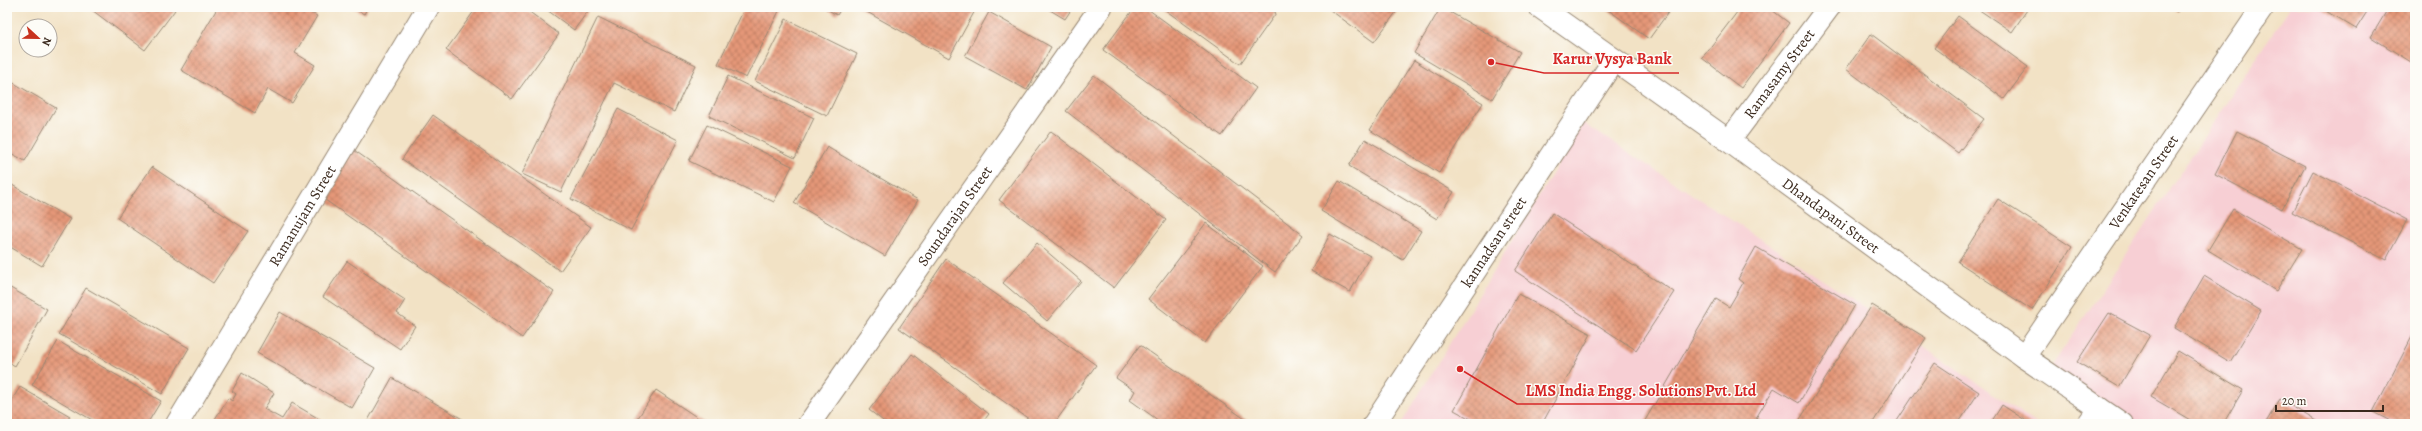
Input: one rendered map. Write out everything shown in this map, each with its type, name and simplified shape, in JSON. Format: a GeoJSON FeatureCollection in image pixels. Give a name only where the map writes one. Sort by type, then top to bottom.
{"type":"FeatureCollection","features":[{"type":"Feature","properties":{"kind":"street","name":"Ramanujam Street"},"geometry":{"type":"LineString","coordinates":[[177,424],[428,7]]}},
{"type":"Feature","properties":{"kind":"street","name":"Soundarajan Street"},"geometry":{"type":"LineString","coordinates":[[809,424],[1101,7]]}},
{"type":"Feature","properties":{"kind":"street","name":"Dhandapani Street"},"geometry":{"type":"LineString","coordinates":[[1540,7],[1729,141],[2024,357],[2093,415],[2122,424]]}},
{"type":"Feature","properties":{"kind":"street","name":"Ramasamy Street"},"geometry":{"type":"LineString","coordinates":[[1729,141],[1829,7]]}},
{"type":"Feature","properties":{"kind":"street","name":"Venkatesan Street"},"geometry":{"type":"LineString","coordinates":[[2024,357],[2263,7]]}},
{"type":"Feature","properties":{"kind":"street","name":"kannadsan street"},"geometry":{"type":"LineString","coordinates":[[1374,424],[1614,60]]}},
{"type":"Feature","properties":{"kind":"shaded area"},"geometry":{"type":"Polygon","coordinates":[[[2290,7],[2415,7],[2415,424],[2132,424],[2050,369],[2290,7]]]}},
{"type":"Feature","properties":{"kind":"shaded area"},"geometry":{"type":"Polygon","coordinates":[[[1583,123],[1922,345],[2037,424],[1401,424],[1583,123]]]}},
{"type":"Feature","properties":{"kind":"building"},"geometry":{"type":"Polygon","coordinates":[[[88,7],[171,7],[175,10],[145,50],[88,7]]]}},
{"type":"Feature","properties":{"kind":"building"},"geometry":{"type":"Polygon","coordinates":[[[218,7],[300,7],[317,16],[295,53],[315,65],[292,103],[268,89],[255,113],[181,70],[218,7]]]}},
{"type":"Feature","properties":{"kind":"building"},"geometry":{"type":"Polygon","coordinates":[[[351,7],[368,7],[364,14],[351,7]]]}},
{"type":"Feature","properties":{"kind":"building"},"geometry":{"type":"Polygon","coordinates":[[[477,7],[523,7],[559,34],[512,99],[446,50],[477,7]]]}},
{"type":"Feature","properties":{"kind":"building"},"geometry":{"type":"Polygon","coordinates":[[[543,7],[591,7],[574,30],[543,7]]]}},
{"type":"Feature","properties":{"kind":"building"},"geometry":{"type":"Polygon","coordinates":[[[745,7],[781,7],[746,78],[718,64],[745,7]]]}},
{"type":"Feature","properties":{"kind":"building"},"geometry":{"type":"Polygon","coordinates":[[[823,7],[842,7],[837,15],[823,7]]]}},
{"type":"Feature","properties":{"kind":"building"},"geometry":{"type":"Polygon","coordinates":[[[858,7],[977,7],[949,58],[858,7]]]}},
{"type":"Feature","properties":{"kind":"building"},"geometry":{"type":"Polygon","coordinates":[[[1045,7],[1073,7],[1065,19],[1045,7]]]}},
{"type":"Feature","properties":{"kind":"building"},"geometry":{"type":"Polygon","coordinates":[[[1135,7],[1145,7],[1256,88],[1222,136],[1103,50],[1135,7]]]}},
{"type":"Feature","properties":{"kind":"building"},"geometry":{"type":"Polygon","coordinates":[[[1161,7],[1268,7],[1276,13],[1240,64],[1161,7]]]}},
{"type":"Feature","properties":{"kind":"building"},"geometry":{"type":"Polygon","coordinates":[[[1326,7],[1400,7],[1374,42],[1326,7]]]}},
{"type":"Feature","properties":{"kind":"building"},"geometry":{"type":"Polygon","coordinates":[[[1441,7],[1520,52],[1492,99],[1414,53],[1441,7]]]}},
{"type":"Feature","properties":{"kind":"building"},"geometry":{"type":"Polygon","coordinates":[[[1604,7],[1672,7],[1649,39],[1604,7]]]}},
{"type":"Feature","properties":{"kind":"building"},"geometry":{"type":"Polygon","coordinates":[[[1741,7],[1768,7],[1789,23],[1741,88],[1702,58],[1741,7]]]}},
{"type":"Feature","properties":{"kind":"building"},"geometry":{"type":"Polygon","coordinates":[[[1975,7],[2029,7],[2012,32],[1975,7]]]}},
{"type":"Feature","properties":{"kind":"building"},"geometry":{"type":"Polygon","coordinates":[[[2169,7],[2181,7],[2177,12],[2169,7]]]}},
{"type":"Feature","properties":{"kind":"building"},"geometry":{"type":"Polygon","coordinates":[[[2319,7],[2370,7],[2356,29],[2319,7]]]}},
{"type":"Feature","properties":{"kind":"building"},"geometry":{"type":"Polygon","coordinates":[[[2389,7],[2415,7],[2415,56],[2411,62],[2371,37],[2389,7]]]}},
{"type":"Feature","properties":{"kind":"building"},"geometry":{"type":"Polygon","coordinates":[[[989,12],[1051,47],[1027,90],[965,56],[989,12]]]}},
{"type":"Feature","properties":{"kind":"building"},"geometry":{"type":"Polygon","coordinates":[[[1958,16],[2028,67],[2004,99],[1934,48],[1958,16]]]}},
{"type":"Feature","properties":{"kind":"building"},"geometry":{"type":"Polygon","coordinates":[[[598,17],[696,65],[674,112],[614,83],[561,192],[522,174],[598,17]]]}},
{"type":"Feature","properties":{"kind":"building"},"geometry":{"type":"Polygon","coordinates":[[[786,19],[857,54],[827,116],[755,81],[786,19]]]}},
{"type":"Feature","properties":{"kind":"building"},"geometry":{"type":"Polygon","coordinates":[[[1871,34],[1984,119],[1958,153],[1846,69],[1871,34]]]}},
{"type":"Feature","properties":{"kind":"building"},"geometry":{"type":"Polygon","coordinates":[[[1414,60],[1483,103],[1439,173],[1370,130],[1414,60]]]}},
{"type":"Feature","properties":{"kind":"building"},"geometry":{"type":"Polygon","coordinates":[[[1094,75],[1303,235],[1275,272],[1066,111],[1094,75]]]}},
{"type":"Feature","properties":{"kind":"building"},"geometry":{"type":"Polygon","coordinates":[[[728,76],[814,118],[795,158],[709,116],[728,76]]]}},
{"type":"Feature","properties":{"kind":"building"},"geometry":{"type":"Polygon","coordinates":[[[7,79],[56,108],[25,161],[7,151],[7,79]]]}},
{"type":"Feature","properties":{"kind":"building"},"geometry":{"type":"Polygon","coordinates":[[[618,109],[678,140],[631,230],[571,199],[618,109]]]}},
{"type":"Feature","properties":{"kind":"building"},"geometry":{"type":"Polygon","coordinates":[[[433,115],[591,227],[560,271],[402,159],[433,115]]]}},
{"type":"Feature","properties":{"kind":"building"},"geometry":{"type":"Polygon","coordinates":[[[707,125],[792,166],[774,202],[689,161],[707,125]]]}},
{"type":"Feature","properties":{"kind":"building"},"geometry":{"type":"Polygon","coordinates":[[[1051,131],[1166,220],[1114,288],[999,200],[1051,131]]]}},
{"type":"Feature","properties":{"kind":"building"},"geometry":{"type":"Polygon","coordinates":[[[2237,131],[2305,166],[2282,209],[2215,174],[2237,131]]]}},
{"type":"Feature","properties":{"kind":"building"},"geometry":{"type":"Polygon","coordinates":[[[1365,139],[1454,192],[1437,219],[1349,166],[1365,139]]]}},
{"type":"Feature","properties":{"kind":"building"},"geometry":{"type":"Polygon","coordinates":[[[827,147],[918,200],[885,256],[794,203],[827,147]]]}},
{"type":"Feature","properties":{"kind":"building"},"geometry":{"type":"Polygon","coordinates":[[[351,148],[554,292],[522,338],[318,195],[351,148]]]}},
{"type":"Feature","properties":{"kind":"building"},"geometry":{"type":"Polygon","coordinates":[[[152,167],[248,231],[213,283],[117,218],[152,167]]]}},
{"type":"Feature","properties":{"kind":"building"},"geometry":{"type":"Polygon","coordinates":[[[2313,171],[2407,220],[2386,260],[2292,212],[2313,171]]]}},
{"type":"Feature","properties":{"kind":"building"},"geometry":{"type":"Polygon","coordinates":[[[1339,181],[1421,231],[1403,260],[1321,211],[1339,181]]]}},
{"type":"Feature","properties":{"kind":"building"},"geometry":{"type":"Polygon","coordinates":[[[7,182],[70,219],[42,266],[7,245],[7,182]]]}},
{"type":"Feature","properties":{"kind":"building"},"geometry":{"type":"Polygon","coordinates":[[[1998,199],[2072,247],[2032,310],[1958,262],[1998,199]]]}},
{"type":"Feature","properties":{"kind":"building"},"geometry":{"type":"Polygon","coordinates":[[[2233,209],[2302,249],[2276,291],[2208,250],[2233,209]]]}},
{"type":"Feature","properties":{"kind":"building"},"geometry":{"type":"Polygon","coordinates":[[[1552,213],[1674,292],[1636,350],[1515,271],[1552,213]]]}},
{"type":"Feature","properties":{"kind":"building"},"geometry":{"type":"Polygon","coordinates":[[[1206,223],[1263,266],[1205,343],[1148,299],[1206,223]]]}},
{"type":"Feature","properties":{"kind":"building"},"geometry":{"type":"Polygon","coordinates":[[[1330,234],[1370,256],[1350,292],[1311,271],[1330,234]]]}},
{"type":"Feature","properties":{"kind":"building"},"geometry":{"type":"Polygon","coordinates":[[[1037,243],[1081,281],[1047,321],[1003,283],[1037,243]]]}},
{"type":"Feature","properties":{"kind":"building"},"geometry":{"type":"Polygon","coordinates":[[[1756,247],[1855,305],[1799,403],[1774,388],[1756,418],[1767,424],[1643,424],[1716,299],[1729,307],[1743,283],[1738,279],[1756,247]]]}},
{"type":"Feature","properties":{"kind":"building"},"geometry":{"type":"Polygon","coordinates":[[[946,259],[1096,365],[1054,424],[1036,424],[899,328],[946,259]]]}},
{"type":"Feature","properties":{"kind":"building"},"geometry":{"type":"Polygon","coordinates":[[[347,261],[405,300],[397,313],[415,326],[400,349],[323,297],[347,261]]]}},
{"type":"Feature","properties":{"kind":"building"},"geometry":{"type":"Polygon","coordinates":[[[2204,276],[2261,311],[2230,362],[2174,328],[2204,276]]]}},
{"type":"Feature","properties":{"kind":"building"},"geometry":{"type":"Polygon","coordinates":[[[7,286],[47,309],[15,366],[7,361],[7,286]]]}},
{"type":"Feature","properties":{"kind":"building"},"geometry":{"type":"Polygon","coordinates":[[[86,288],[189,348],[162,394],[59,334],[86,288]]]}},
{"type":"Feature","properties":{"kind":"building"},"geometry":{"type":"Polygon","coordinates":[[[1518,294],[1591,334],[1542,424],[1480,424],[1454,410],[1518,294]]]}},
{"type":"Feature","properties":{"kind":"building"},"geometry":{"type":"Polygon","coordinates":[[[1872,305],[1926,338],[1872,424],[1797,424],[1872,305]]]}},
{"type":"Feature","properties":{"kind":"building"},"geometry":{"type":"Polygon","coordinates":[[[280,312],[375,368],[352,408],[257,353],[280,312]]]}},
{"type":"Feature","properties":{"kind":"building"},"geometry":{"type":"Polygon","coordinates":[[[2109,313],[2150,335],[2119,387],[2077,362],[2109,313]]]}},
{"type":"Feature","properties":{"kind":"building"},"geometry":{"type":"Polygon","coordinates":[[[2415,331],[2415,424],[2396,424],[2373,412],[2415,331]]]}},
{"type":"Feature","properties":{"kind":"building"},"geometry":{"type":"Polygon","coordinates":[[[58,341],[161,401],[147,424],[99,424],[32,385],[58,341]]]}},
{"type":"Feature","properties":{"kind":"building"},"geometry":{"type":"Polygon","coordinates":[[[1140,345],[1252,424],[1163,424],[1130,400],[1135,391],[1116,378],[1140,345]]]}},
{"type":"Feature","properties":{"kind":"building"},"geometry":{"type":"Polygon","coordinates":[[[2178,351],[2243,390],[2223,424],[2197,424],[2151,397],[2178,351]]]}},
{"type":"Feature","properties":{"kind":"building"},"geometry":{"type":"Polygon","coordinates":[[[912,354],[989,414],[981,424],[887,424],[869,410],[912,354]]]}},
{"type":"Feature","properties":{"kind":"building"},"geometry":{"type":"Polygon","coordinates":[[[1935,363],[1979,392],[1958,424],[1895,424],[1935,363]]]}},
{"type":"Feature","properties":{"kind":"building"},"geometry":{"type":"Polygon","coordinates":[[[242,373],[274,393],[264,409],[282,419],[292,403],[328,424],[224,424],[215,419],[228,398],[232,401],[236,394],[232,391],[242,373]]]}},
{"type":"Feature","properties":{"kind":"building"},"geometry":{"type":"Polygon","coordinates":[[[392,378],[471,424],[366,424],[392,378]]]}},
{"type":"Feature","properties":{"kind":"building"},"geometry":{"type":"Polygon","coordinates":[[[20,387],[70,416],[65,424],[7,424],[7,408],[20,387]]]}},
{"type":"Feature","properties":{"kind":"building"},"geometry":{"type":"Polygon","coordinates":[[[656,390],[707,424],[634,424],[656,390]]]}},
{"type":"Feature","properties":{"kind":"building"},"geometry":{"type":"Polygon","coordinates":[[[2280,399],[2321,424],[2265,424],[2280,399]]]}},
{"type":"Feature","properties":{"kind":"building"},"geometry":{"type":"Polygon","coordinates":[[[2002,405],[2031,424],[1990,424],[2002,405]]]}},
{"type":"Feature","properties":{"kind":"place","name":"Karur Vysya Bank"},"geometry":{"type":"Point","coordinates":[1491,62]}},
{"type":"Feature","properties":{"kind":"place","name":"LMS India Engg. Solutions Pvt. Ltd"},"geometry":{"type":"Point","coordinates":[1460,369]}}]}
